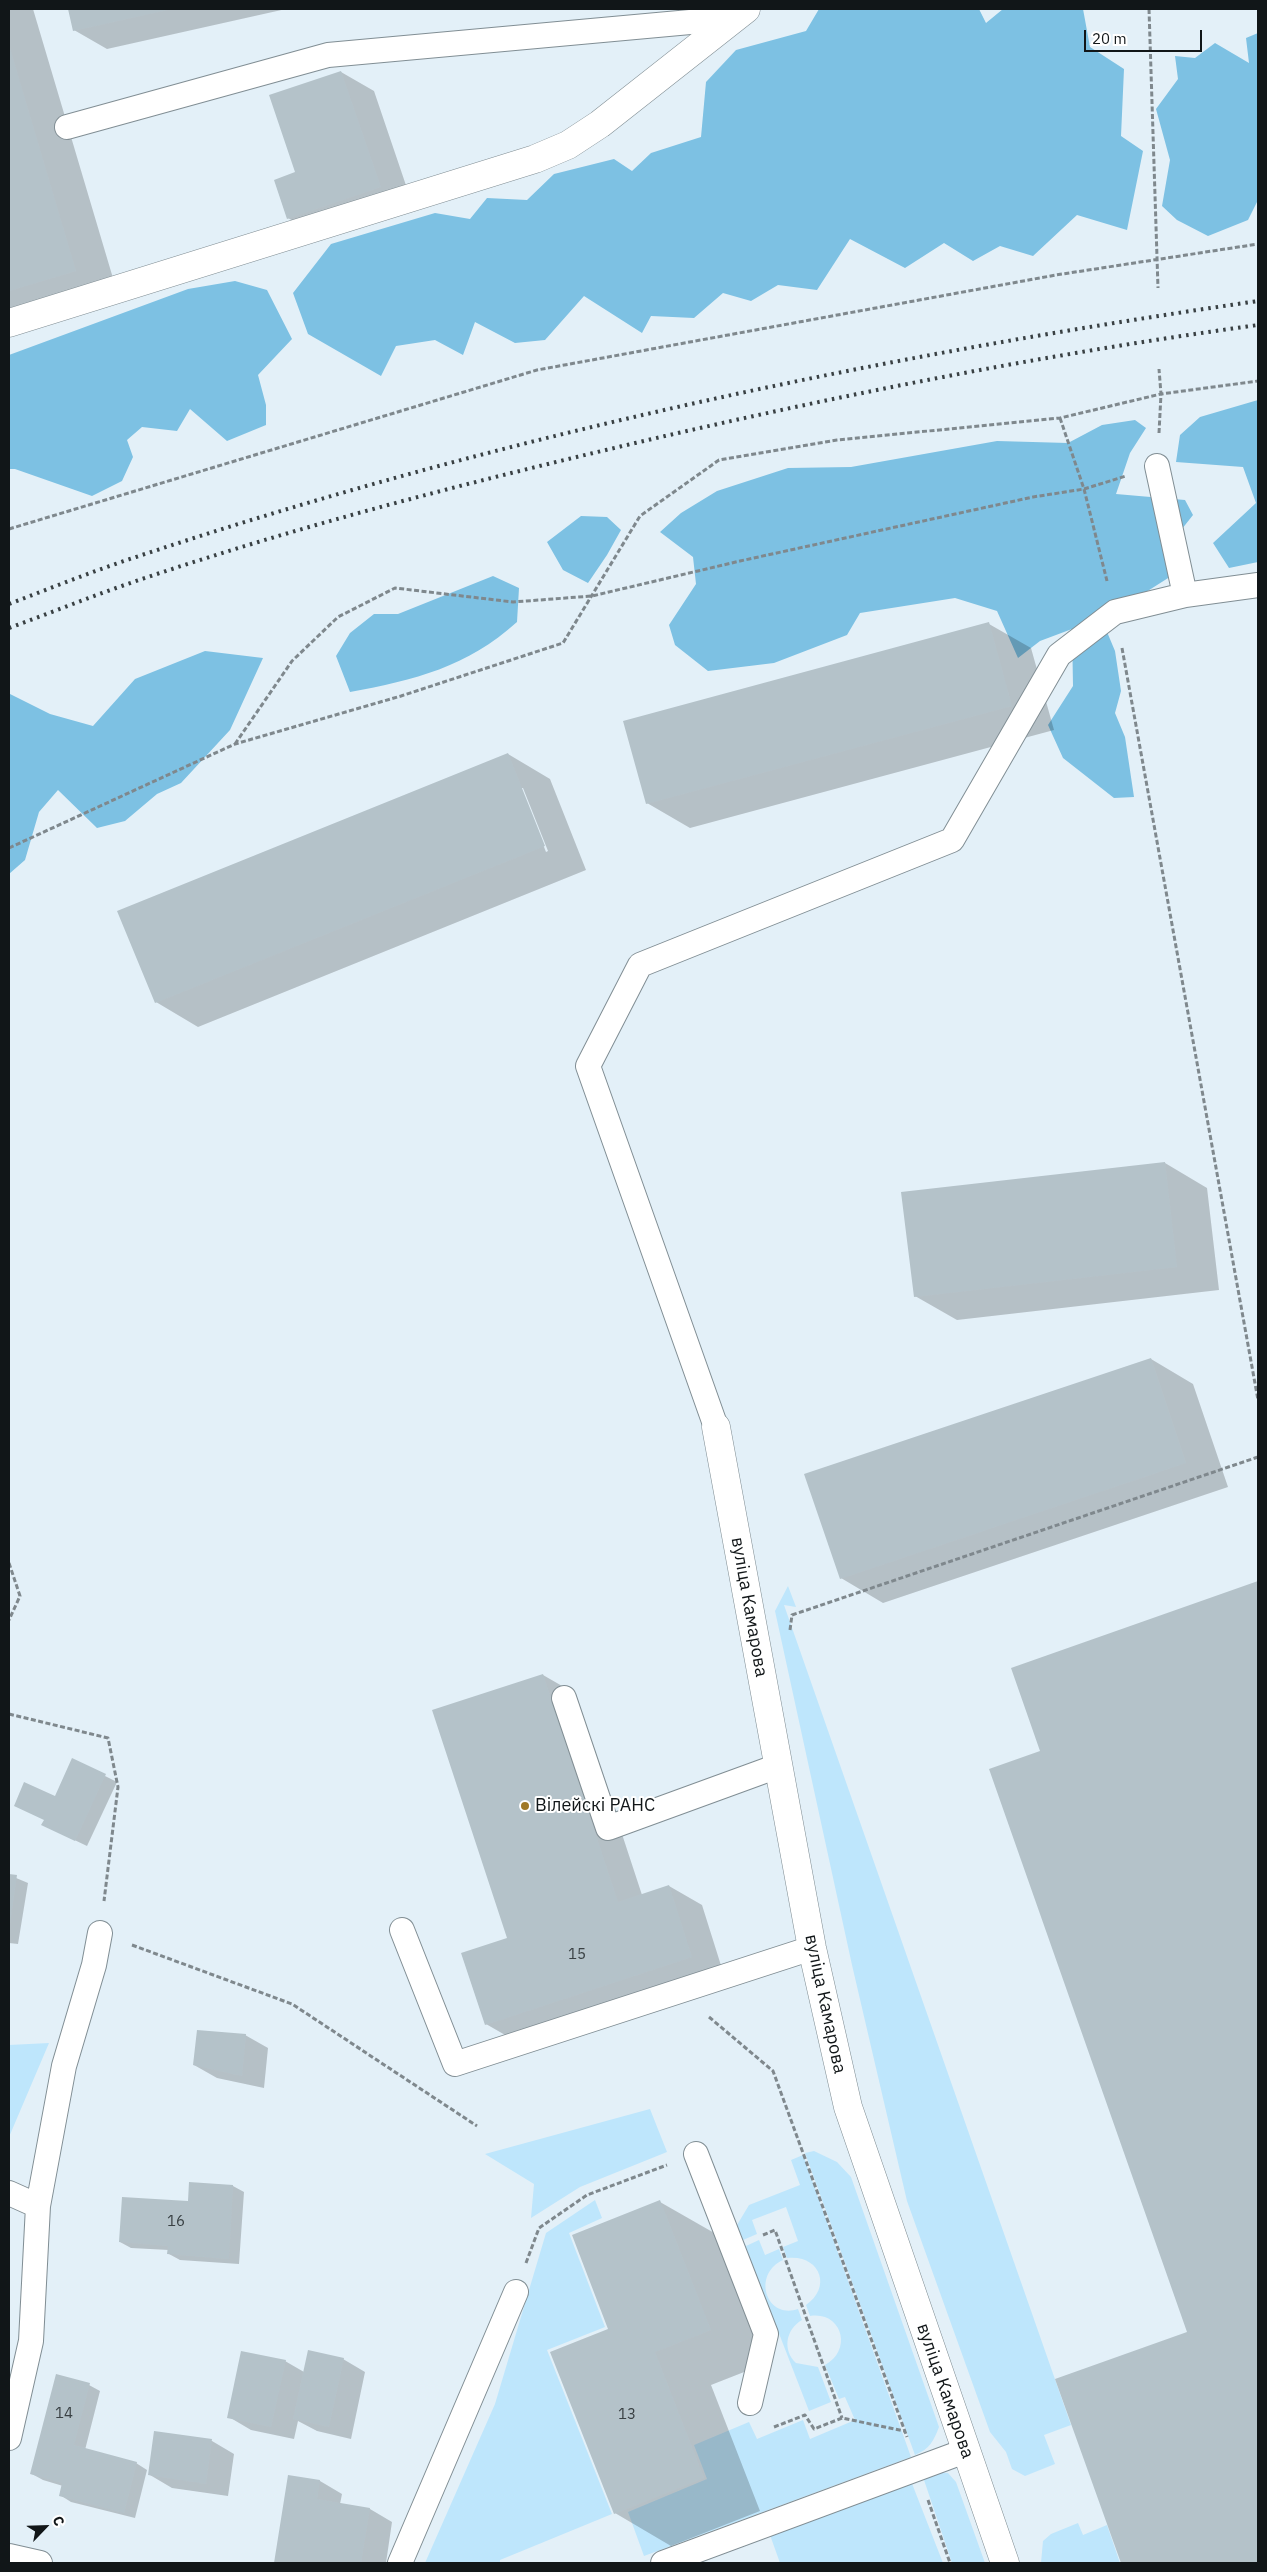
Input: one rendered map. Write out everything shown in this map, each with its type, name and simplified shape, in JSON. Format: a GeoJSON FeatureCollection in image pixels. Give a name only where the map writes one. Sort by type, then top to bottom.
{"type":"FeatureCollection","features":[{"type":"Feature","properties":{"kind":"street"},"geometry":{"type":"LineString","coordinates":[[9,323],[535,159],[560,148],[600,124],[740,13]]}},
{"type":"Feature","properties":{"kind":"street","name":"вуліца Камарова"},"geometry":{"type":"LineString","coordinates":[[716,1426],[812,1948],[848,2107],[965,2450],[1006,2563]]}},
{"type":"Feature","properties":{"kind":"lane"},"geometry":{"type":"LineString","coordinates":[[67,126],[328,55],[740,13]]}},
{"type":"Feature","properties":{"kind":"lane"},"geometry":{"type":"LineString","coordinates":[[1157,466],[1185,595]]}},
{"type":"Feature","properties":{"kind":"lane"},"geometry":{"type":"LineString","coordinates":[[716,1426],[588,1066],[640,965],[952,840],[1059,655],[1116,612],[1185,595],[1258,585]]}},
{"type":"Feature","properties":{"kind":"lane"},"geometry":{"type":"LineString","coordinates":[[564,1698],[608,1828],[778,1766]]}},
{"type":"Feature","properties":{"kind":"lane"},"geometry":{"type":"LineString","coordinates":[[402,1930],[455,2064],[812,1948]]}},
{"type":"Feature","properties":{"kind":"lane"},"geometry":{"type":"LineString","coordinates":[[9,2438],[31,2341],[38,2206],[64,2066],[94,1965],[100,1933]]}},
{"type":"Feature","properties":{"kind":"lane"},"geometry":{"type":"LineString","coordinates":[[696,2154],[766,2334],[750,2403]]}},
{"type":"Feature","properties":{"kind":"lane"},"geometry":{"type":"LineString","coordinates":[[9,2193],[38,2206]]}},
{"type":"Feature","properties":{"kind":"lane"},"geometry":{"type":"LineString","coordinates":[[400,2563],[516,2292]]}},
{"type":"Feature","properties":{"kind":"lane"},"geometry":{"type":"LineString","coordinates":[[663,2563],[965,2450]]}},
{"type":"Feature","properties":{"kind":"lane"},"geometry":{"type":"LineString","coordinates":[[9,2556],[40,2563]]}},
{"type":"Feature","properties":{"kind":"path"},"geometry":{"type":"LineString","coordinates":[[1149,9],[1158,288]]}},
{"type":"Feature","properties":{"kind":"path"},"geometry":{"type":"LineString","coordinates":[[9,529],[537,370],[1037,278],[1258,244]]}},
{"type":"Feature","properties":{"kind":"path"},"geometry":{"type":"LineString","coordinates":[[235,744],[292,660],[338,617],[395,588],[513,602],[592,596],[750,558],[1033,497],[1084,489],[1157,466],[1161,394],[1159,369]]}},
{"type":"Feature","properties":{"kind":"path"},"geometry":{"type":"LineString","coordinates":[[9,848],[235,744],[402,696],[563,643],[640,516],[719,460],[837,440],[1060,418],[1161,394],[1258,381]]}},
{"type":"Feature","properties":{"kind":"path"},"geometry":{"type":"LineString","coordinates":[[1060,418],[1084,489],[1116,612],[1258,1400]]}},
{"type":"Feature","properties":{"kind":"path"},"geometry":{"type":"LineString","coordinates":[[792,1615],[1258,1457]]}},
{"type":"Feature","properties":{"kind":"path"},"geometry":{"type":"LineString","coordinates":[[9,1563],[20,1596],[9,1620]]}},
{"type":"Feature","properties":{"kind":"path"},"geometry":{"type":"LineString","coordinates":[[9,1714],[108,1738],[118,1787],[100,1933],[292,2004],[477,2126]]}},
{"type":"Feature","properties":{"kind":"path"},"geometry":{"type":"LineString","coordinates":[[679,1991],[773,2071],[905,2431],[950,2563]]}},
{"type":"Feature","properties":{"kind":"path"},"geometry":{"type":"LineString","coordinates":[[516,2292],[539,2228],[587,2195],[696,2154]]}},
{"type":"Feature","properties":{"kind":"path"},"geometry":{"type":"LineString","coordinates":[[731,2248],[775,2230],[842,2418]]}},
{"type":"Feature","properties":{"kind":"path"},"geometry":{"type":"LineString","coordinates":[[750,2403],[759,2432],[806,2415],[814,2429],[842,2418],[905,2431]]}},
{"type":"Feature","properties":{"kind":"shaded area"},"geometry":{"type":"Polygon","coordinates":[[[819,9],[979,9],[986,23],[1003,9],[1083,9],[1090,47],[1124,69],[1121,136],[1143,151],[1127,230],[1077,215],[1033,256],[1000,246],[973,261],[944,243],[905,268],[850,239],[817,290],[778,285],[751,301],[723,293],[694,318],[651,316],[642,333],[584,296],[545,340],[515,343],[475,322],[463,355],[435,340],[396,346],[381,376],[308,334],[293,293],[331,244],[435,213],[470,219],[487,198],[527,200],[554,174],[614,159],[632,171],[651,153],[701,137],[706,82],[736,50],[806,31],[819,9]]]}},
{"type":"Feature","properties":{"kind":"shaded area"},"geometry":{"type":"Polygon","coordinates":[[[1258,33],[1258,200],[1248,220],[1208,236],[1177,220],[1162,206],[1170,160],[1156,109],[1178,79],[1175,56],[1195,58],[1215,43],[1249,63],[1246,38],[1258,33]]]}},
{"type":"Feature","properties":{"kind":"shaded area"},"geometry":{"type":"Polygon","coordinates":[[[235,281],[267,290],[292,339],[258,375],[266,405],[266,425],[227,441],[190,409],[177,431],[142,427],[127,440],[133,457],[122,481],[92,496],[15,469],[9,469],[9,355],[188,289],[235,281]]]}},
{"type":"Feature","properties":{"kind":"shaded area"},"geometry":{"type":"Polygon","coordinates":[[[1258,400],[1258,562],[1229,568],[1213,543],[1256,503],[1243,467],[1176,462],[1180,435],[1200,417],[1258,400]]]}},
{"type":"Feature","properties":{"kind":"shaded area"},"geometry":{"type":"Polygon","coordinates":[[[1135,420],[1146,428],[1130,453],[1116,494],[1185,500],[1193,515],[1174,539],[1176,573],[1102,620],[1115,651],[1121,691],[1115,713],[1125,737],[1134,797],[1114,798],[1063,758],[1048,725],[1073,686],[1072,629],[1040,641],[1018,658],[997,611],[955,598],[860,613],[847,635],[774,663],[708,671],[675,645],[669,625],[696,584],[693,557],[660,532],[681,513],[717,491],[788,468],[851,467],[997,441],[1068,443],[1102,425],[1135,420]]]}},
{"type":"Feature","properties":{"kind":"shaded area"},"geometry":{"type":"Polygon","coordinates":[[[581,516],[607,517],[621,530],[588,583],[563,570],[547,542],[581,516]]]}},
{"type":"Feature","properties":{"kind":"shaded area"},"geometry":{"type":"Polygon","coordinates":[[[493,576],[519,588],[517,622],[479,650],[459,661],[418,676],[350,692],[336,656],[350,633],[374,614],[398,614],[493,576]]]}},
{"type":"Feature","properties":{"kind":"shaded area"},"geometry":{"type":"Polygon","coordinates":[[[205,651],[263,658],[230,730],[181,783],[157,794],[125,821],[97,828],[58,790],[39,812],[25,860],[9,874],[10,694],[50,714],[93,726],[135,679],[205,651]]]}},
{"type":"Feature","properties":{"kind":"shaded area"},"geometry":{"type":"Polygon","coordinates":[[[788,1586],[796,1607],[784,1605],[1071,2425],[1044,2435],[1055,2464],[1025,2476],[1012,2469],[1006,2452],[990,2432],[907,2201],[852,1965],[775,1611],[788,1586]]]}},
{"type":"Feature","properties":{"kind":"shaded area"},"geometry":{"type":"Polygon","coordinates":[[[49,2043],[9,2137],[9,2045],[49,2043]]]}},
{"type":"Feature","properties":{"kind":"shaded area"},"geometry":{"type":"Polygon","coordinates":[[[650,2109],[667,2152],[580,2187],[531,2218],[534,2184],[485,2154],[650,2109]]]}},
{"type":"Feature","properties":{"kind":"shaded area"},"geometry":{"type":"Polygon","coordinates":[[[814,2151],[837,2162],[851,2177],[939,2427],[931,2444],[915,2455],[805,2153],[814,2151]]]}},
{"type":"Feature","properties":{"kind":"shaded area"},"geometry":{"type":"Polygon","coordinates":[[[803,2155],[911,2457],[644,2556],[628,2512],[707,2479],[694,2445],[749,2422],[757,2439],[803,2420],[810,2439],[855,2420],[845,2397],[839,2399],[825,2365],[834,2358],[839,2350],[841,2342],[840,2333],[830,2319],[821,2316],[810,2316],[806,2305],[819,2289],[819,2273],[807,2261],[798,2258],[787,2258],[783,2247],[798,2241],[786,2207],[752,2220],[757,2234],[743,2240],[746,2246],[759,2240],[765,2255],[779,2249],[783,2260],[773,2267],[767,2276],[767,2294],[771,2302],[778,2308],[787,2311],[798,2309],[802,2320],[789,2334],[789,2352],[796,2363],[818,2367],[831,2402],[809,2411],[737,2225],[749,2205],[800,2185],[791,2160],[803,2155]]]}},
{"type":"Feature","properties":{"kind":"shaded area"},"geometry":{"type":"Polygon","coordinates":[[[595,2200],[602,2218],[569,2233],[605,2327],[547,2350],[612,2514],[500,2560],[500,2563],[425,2563],[495,2404],[546,2233],[595,2200]]]}},
{"type":"Feature","properties":{"kind":"shaded area"},"geometry":{"type":"Polygon","coordinates":[[[934,2472],[948,2473],[956,2482],[985,2563],[952,2563],[923,2477],[934,2472]]]}},
{"type":"Feature","properties":{"kind":"shaded area"},"geometry":{"type":"Polygon","coordinates":[[[911,2481],[943,2563],[780,2563],[770,2535],[911,2481]]]}},
{"type":"Feature","properties":{"kind":"shaded area"},"geometry":{"type":"Polygon","coordinates":[[[1078,2523],[1083,2535],[1107,2525],[1120,2563],[1041,2563],[1043,2541],[1051,2534],[1078,2523]]]}},
{"type":"Feature","properties":{"kind":"building"},"geometry":{"type":"Polygon","coordinates":[[[68,9],[167,9],[167,10],[73,31],[68,9]]]}},
{"type":"Feature","properties":{"kind":"building"},"geometry":{"type":"Polygon","coordinates":[[[9,45],[76,271],[9,291],[9,45]]]}},
{"type":"Feature","properties":{"kind":"building"},"geometry":{"type":"Polygon","coordinates":[[[341,71],[381,187],[287,219],[274,180],[295,172],[269,95],[341,71]]]}},
{"type":"Feature","properties":{"kind":"building"},"geometry":{"type":"Polygon","coordinates":[[[989,622],[1012,706],[646,804],[623,721],[989,622]]]}},
{"type":"Feature","properties":{"kind":"building"},"geometry":{"type":"Polygon","coordinates":[[[508,753],[545,846],[155,1003],[117,911],[508,753]]]}},
{"type":"Feature","properties":{"kind":"building"},"geometry":{"type":"Polygon","coordinates":[[[1165,1162],[1177,1267],[914,1297],[901,1192],[1165,1162]]]}},
{"type":"Feature","properties":{"kind":"building"},"geometry":{"type":"Polygon","coordinates":[[[1151,1358],[1186,1463],[840,1579],[804,1474],[1151,1358]]]}},
{"type":"Feature","properties":{"kind":"building"},"geometry":{"type":"Polygon","coordinates":[[[1258,1581],[1258,2563],[1121,2563],[1055,2379],[1187,2332],[989,1769],[1040,1751],[1011,1668],[1258,1581]]]}},
{"type":"Feature","properties":{"kind":"building","name":"Вілейскі РАНС"},"geometry":{"type":"Polygon","coordinates":[[[543,1674],[618,1902],[669,1885],[692,1957],[485,2025],[461,1953],[507,1938],[432,1710],[543,1674]]]}},
{"type":"Feature","properties":{"kind":"building"},"geometry":{"type":"Polygon","coordinates":[[[72,1758],[106,1774],[75,1841],[41,1825],[44,1820],[14,1806],[24,1782],[55,1796],[72,1758]]]}},
{"type":"Feature","properties":{"kind":"building"},"geometry":{"type":"Polygon","coordinates":[[[9,1874],[17,1875],[10,1923],[9,1922],[9,1874]]]}},
{"type":"Feature","properties":{"kind":"building"},"geometry":{"type":"Polygon","coordinates":[[[197,2030],[246,2034],[242,2076],[193,2065],[197,2030]]]}},
{"type":"Feature","properties":{"kind":"building"},"geometry":{"type":"Polygon","coordinates":[[[189,2182],[233,2185],[229,2259],[167,2254],[168,2246],[119,2242],[122,2197],[188,2201],[189,2182]]]}},
{"type":"Feature","properties":{"kind":"building"},"geometry":{"type":"Polygon","coordinates":[[[660,2200],[711,2330],[655,2352],[704,2478],[614,2514],[550,2352],[608,2329],[572,2235],[660,2200]]]}},
{"type":"Feature","properties":{"kind":"building"},"geometry":{"type":"Polygon","coordinates":[[[308,2350],[344,2358],[329,2427],[293,2419],[308,2350]]]}},
{"type":"Feature","properties":{"kind":"building"},"geometry":{"type":"Polygon","coordinates":[[[241,2351],[286,2360],[271,2427],[227,2418],[241,2351]]]}},
{"type":"Feature","properties":{"kind":"building"},"geometry":{"type":"Polygon","coordinates":[[[56,2374],[90,2383],[74,2445],[137,2462],[124,2513],[59,2496],[62,2483],[30,2474],[56,2374]]]}},
{"type":"Feature","properties":{"kind":"building"},"geometry":{"type":"Polygon","coordinates":[[[154,2431],[212,2439],[206,2484],[148,2475],[154,2431]]]}},
{"type":"Feature","properties":{"kind":"building"},"geometry":{"type":"Polygon","coordinates":[[[288,2475],[320,2480],[317,2499],[370,2508],[361,2563],[274,2563],[288,2475]]]}},
{"type":"Feature","properties":{"kind":"railway"},"geometry":{"type":"LineString","coordinates":[[9,604],[120,562],[273,513],[412,473],[551,437],[691,404],[832,374],[974,347],[1258,301]]}},
{"type":"Feature","properties":{"kind":"railway"},"geometry":{"type":"LineString","coordinates":[[9,628],[125,585],[267,539],[394,503],[584,455],[799,406],[951,375],[1104,348],[1258,325]]}},
{"type":"Feature","properties":{"kind":"place","name":"Вілейскі РАНС"},"geometry":{"type":"Point","coordinates":[525,1806]}}]}
